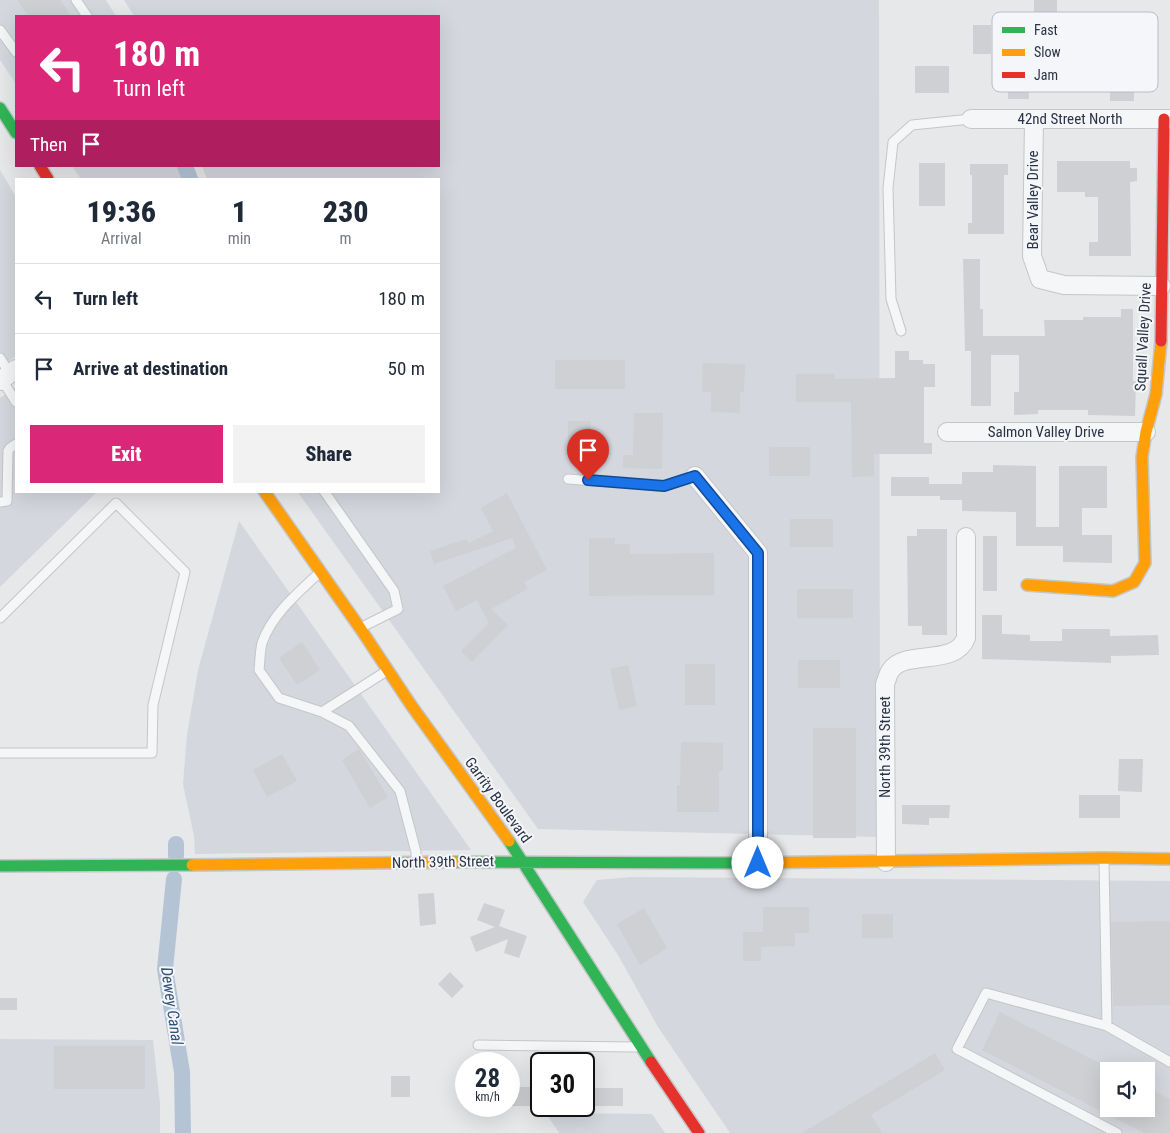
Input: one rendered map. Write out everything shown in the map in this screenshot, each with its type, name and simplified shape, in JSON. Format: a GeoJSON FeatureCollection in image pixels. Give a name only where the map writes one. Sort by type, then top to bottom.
{"type":"FeatureCollection","features":[{"type":"Feature","properties":{"kind":"street"},"geometry":{"type":"LineString","coordinates":[[0,108],[15,130]]}},
{"type":"Feature","properties":{"kind":"street","name":"42nd Street North"},"geometry":{"type":"LineString","coordinates":[[971,119],[1167,119]]}},
{"type":"Feature","properties":{"kind":"street","name":"Squall Valley Drive"},"geometry":{"type":"LineString","coordinates":[[1027,584],[1113,591],[1134,582],[1144,564],[1142,457],[1146,432],[1156,394],[1161,349],[1161,286],[1167,119]]}},
{"type":"Feature","properties":{"kind":"street","name":"Bear Valley Drive"},"geometry":{"type":"LineString","coordinates":[[1034,120],[1032,256],[1040,279],[1064,285],[1161,286]]}},
{"type":"Feature","properties":{"kind":"street"},"geometry":{"type":"LineString","coordinates":[[41,167],[47,178]]}},
{"type":"Feature","properties":{"kind":"street","name":"Salmon Valley Drive"},"geometry":{"type":"LineString","coordinates":[[947,432],[1146,432]]}},
{"type":"Feature","properties":{"kind":"street"},"geometry":{"type":"LineString","coordinates":[[695,476],[758,553],[758,863]]}},
{"type":"Feature","properties":{"kind":"street","name":"Garrity Boulevard"},"geometry":{"type":"LineString","coordinates":[[265,493],[360,628],[411,705],[523,861],[641,1047],[699,1133]]}},
{"type":"Feature","properties":{"kind":"street","name":"North 39th Street"},"geometry":{"type":"LineString","coordinates":[[886,862],[885,684],[891,669],[902,662],[951,653],[964,644],[966,638],[966,537]]}},
{"type":"Feature","properties":{"kind":"street","name":"North 39th Street"},"geometry":{"type":"LineString","coordinates":[[0,866],[523,861],[758,863],[1104,858],[1170,859]]}},
{"type":"Feature","properties":{"kind":"lane"},"geometry":{"type":"LineString","coordinates":[[76,0],[86,15]]}},
{"type":"Feature","properties":{"kind":"lane"},"geometry":{"type":"LineString","coordinates":[[0,30],[15,51]]}},
{"type":"Feature","properties":{"kind":"lane"},"geometry":{"type":"LineString","coordinates":[[901,331],[890,299],[888,188],[893,142],[912,125],[971,119]]}},
{"type":"Feature","properties":{"kind":"lane"},"geometry":{"type":"LineString","coordinates":[[0,358],[15,399]]}},
{"type":"Feature","properties":{"kind":"lane"},"geometry":{"type":"LineString","coordinates":[[0,502],[7,501],[8,452],[15,445]]}},
{"type":"Feature","properties":{"kind":"lane"},"geometry":{"type":"LineString","coordinates":[[568,479],[664,486],[695,476]]}},
{"type":"Feature","properties":{"kind":"lane"},"geometry":{"type":"LineString","coordinates":[[325,493],[394,591],[398,609],[360,628]]}},
{"type":"Feature","properties":{"kind":"lane"},"geometry":{"type":"LineString","coordinates":[[0,618],[116,503],[185,572],[153,705],[152,753],[0,753]]}},
{"type":"Feature","properties":{"kind":"lane"},"geometry":{"type":"LineString","coordinates":[[320,572],[287,604],[274,620],[262,643],[259,670],[279,698],[322,712],[349,726],[400,791],[416,852],[416,862]]}},
{"type":"Feature","properties":{"kind":"lane"},"geometry":{"type":"LineString","coordinates":[[322,712],[388,670]]}},
{"type":"Feature","properties":{"kind":"lane"},"geometry":{"type":"LineString","coordinates":[[1104,858],[1107,1026]]}},
{"type":"Feature","properties":{"kind":"lane"},"geometry":{"type":"LineString","coordinates":[[1117,1133],[958,1049],[986,993],[1107,1026],[1170,1062]]}},
{"type":"Feature","properties":{"kind":"lane"},"geometry":{"type":"LineString","coordinates":[[478,1045],[641,1047]]}},
{"type":"Feature","properties":{"kind":"shaded area"},"geometry":{"type":"Polygon","coordinates":[[[0,0],[106,0],[115,15],[15,15],[15,82],[0,60],[0,0]]]}},
{"type":"Feature","properties":{"kind":"shaded area"},"geometry":{"type":"Polygon","coordinates":[[[124,0],[879,0],[880,837],[538,829],[298,493],[440,493],[440,178],[207,178],[202,167],[440,167],[440,15],[133,15],[124,0]]]}},
{"type":"Feature","properties":{"kind":"shaded area"},"geometry":{"type":"Polygon","coordinates":[[[73,167],[179,167],[185,178],[80,178],[73,167]]]}},
{"type":"Feature","properties":{"kind":"shaded area"},"geometry":{"type":"Polygon","coordinates":[[[0,170],[15,195],[15,357],[0,367],[0,170]]]}},
{"type":"Feature","properties":{"kind":"shaded area"},"geometry":{"type":"Polygon","coordinates":[[[15,388],[15,493],[96,493],[0,587],[0,398],[15,388]]]}},
{"type":"Feature","properties":{"kind":"shaded area"},"geometry":{"type":"Polygon","coordinates":[[[239,521],[471,850],[195,854],[194,836],[183,784],[187,735],[198,670],[239,521]]]}},
{"type":"Feature","properties":{"kind":"shaded area"},"geometry":{"type":"Polygon","coordinates":[[[631,877],[1170,881],[1170,1133],[730,1133],[658,1027],[618,955],[583,902],[597,880],[631,877]]]}},
{"type":"Feature","properties":{"kind":"shaded area"},"geometry":{"type":"Polygon","coordinates":[[[0,1039],[153,1040],[160,1104],[160,1133],[0,1133],[0,1039]]]}},
{"type":"Feature","properties":{"kind":"shaded area"},"geometry":{"type":"Polygon","coordinates":[[[595,1113],[652,1114],[665,1133],[559,1133],[549,1117],[595,1117],[595,1113]]]}},
{"type":"Feature","properties":{"kind":"building"},"geometry":{"type":"Polygon","coordinates":[[[17,0],[60,0],[70,15],[27,15],[17,0]]]}},
{"type":"Feature","properties":{"kind":"building"},"geometry":{"type":"Polygon","coordinates":[[[1034,0],[1057,0],[1057,12],[1034,12],[1034,0]]]}},
{"type":"Feature","properties":{"kind":"building"},"geometry":{"type":"Polygon","coordinates":[[[973,25],[991,25],[991,54],[973,54],[973,25]]]}},
{"type":"Feature","properties":{"kind":"building"},"geometry":{"type":"Polygon","coordinates":[[[915,66],[949,66],[949,93],[915,93],[915,66]]]}},
{"type":"Feature","properties":{"kind":"building"},"geometry":{"type":"Polygon","coordinates":[[[1008,92],[1029,92],[1029,99],[1008,99],[1008,92]]]}},
{"type":"Feature","properties":{"kind":"building"},"geometry":{"type":"Polygon","coordinates":[[[1110,92],[1134,92],[1134,101],[1110,101],[1110,92]]]}},
{"type":"Feature","properties":{"kind":"building"},"geometry":{"type":"Polygon","coordinates":[[[1057,161],[1130,161],[1130,168],[1137,168],[1137,181],[1130,182],[1131,256],[1089,256],[1089,242],[1098,242],[1098,197],[1085,197],[1085,192],[1057,192],[1057,161]]]}},
{"type":"Feature","properties":{"kind":"building"},"geometry":{"type":"Polygon","coordinates":[[[919,163],[945,163],[945,206],[919,206],[919,163]]]}},
{"type":"Feature","properties":{"kind":"building"},"geometry":{"type":"Polygon","coordinates":[[[970,164],[1008,164],[1008,175],[1004,175],[1004,234],[968,234],[968,223],[972,223],[972,175],[970,175],[970,164]]]}},
{"type":"Feature","properties":{"kind":"building"},"geometry":{"type":"Polygon","coordinates":[[[963,259],[980,259],[980,309],[983,309],[983,336],[1045,336],[1044,320],[1083,320],[1083,317],[1121,317],[1121,309],[1133,309],[1133,381],[1136,381],[1135,416],[1088,415],[1088,410],[1038,410],[1038,414],[1014,415],[1014,392],[1019,392],[1019,355],[991,355],[991,406],[971,406],[971,351],[965,351],[963,259]]]}},
{"type":"Feature","properties":{"kind":"building"},"geometry":{"type":"Polygon","coordinates":[[[895,351],[909,351],[909,360],[923,360],[923,364],[935,364],[935,387],[924,387],[924,443],[932,443],[932,454],[874,454],[874,476],[852,477],[851,402],[796,402],[796,374],[835,374],[835,379],[895,378],[895,351]]]}},
{"type":"Feature","properties":{"kind":"building"},"geometry":{"type":"Polygon","coordinates":[[[555,360],[625,360],[625,389],[555,389],[555,360]]]}},
{"type":"Feature","properties":{"kind":"building"},"geometry":{"type":"Polygon","coordinates":[[[703,363],[745,364],[744,392],[740,392],[740,413],[711,412],[711,392],[702,392],[703,363]]]}},
{"type":"Feature","properties":{"kind":"building"},"geometry":{"type":"Polygon","coordinates":[[[634,413],[663,413],[662,469],[623,468],[623,455],[633,455],[634,413]]]}},
{"type":"Feature","properties":{"kind":"building"},"geometry":{"type":"Polygon","coordinates":[[[568,421],[591,421],[591,456],[568,456],[568,421]]]}},
{"type":"Feature","properties":{"kind":"building"},"geometry":{"type":"Polygon","coordinates":[[[769,447],[810,447],[810,476],[769,476],[769,447]]]}},
{"type":"Feature","properties":{"kind":"building"},"geometry":{"type":"Polygon","coordinates":[[[993,465],[1036,466],[1036,527],[1059,527],[1059,466],[1107,466],[1107,508],[1082,508],[1082,535],[1112,535],[1112,563],[1063,562],[1063,546],[1016,546],[1016,512],[962,511],[962,500],[940,500],[940,496],[891,496],[891,477],[929,477],[929,484],[962,484],[962,472],[993,472],[993,465]]]}},
{"type":"Feature","properties":{"kind":"building"},"geometry":{"type":"Polygon","coordinates":[[[507,493],[547,570],[524,582],[528,589],[491,609],[508,625],[472,662],[461,651],[489,623],[477,600],[456,611],[443,586],[516,548],[512,538],[434,564],[430,551],[466,539],[469,543],[493,531],[481,508],[507,493]]]}},
{"type":"Feature","properties":{"kind":"building"},"geometry":{"type":"Polygon","coordinates":[[[790,519],[833,519],[833,547],[790,547],[790,519]]]}},
{"type":"Feature","properties":{"kind":"building"},"geometry":{"type":"Polygon","coordinates":[[[917,529],[947,529],[947,635],[922,635],[922,626],[908,626],[907,536],[917,536],[917,529]]]}},
{"type":"Feature","properties":{"kind":"building"},"geometry":{"type":"Polygon","coordinates":[[[983,536],[997,536],[997,591],[983,591],[983,536]]]}},
{"type":"Feature","properties":{"kind":"building"},"geometry":{"type":"Polygon","coordinates":[[[589,538],[615,538],[615,544],[630,544],[630,554],[714,553],[714,595],[589,596],[589,538]]]}},
{"type":"Feature","properties":{"kind":"building"},"geometry":{"type":"Polygon","coordinates":[[[797,589],[853,589],[853,618],[797,618],[797,589]]]}},
{"type":"Feature","properties":{"kind":"building"},"geometry":{"type":"Polygon","coordinates":[[[982,615],[1002,615],[1002,634],[1030,635],[1030,641],[1062,641],[1062,629],[1110,629],[1110,636],[1158,635],[1159,655],[1111,656],[1111,663],[982,659],[982,615]]]}},
{"type":"Feature","properties":{"kind":"building"},"geometry":{"type":"Polygon","coordinates":[[[302,642],[320,670],[297,685],[279,658],[302,642]]]}},
{"type":"Feature","properties":{"kind":"building"},"geometry":{"type":"Polygon","coordinates":[[[798,660],[840,660],[840,688],[798,688],[798,660]]]}},
{"type":"Feature","properties":{"kind":"building"},"geometry":{"type":"Polygon","coordinates":[[[685,664],[715,664],[715,705],[685,705],[685,664]]]}},
{"type":"Feature","properties":{"kind":"building"},"geometry":{"type":"Polygon","coordinates":[[[628,665],[637,706],[619,710],[610,669],[628,665]]]}},
{"type":"Feature","properties":{"kind":"building"},"geometry":{"type":"Polygon","coordinates":[[[813,728],[856,728],[856,838],[813,838],[813,728]]]}},
{"type":"Feature","properties":{"kind":"building"},"geometry":{"type":"Polygon","coordinates":[[[681,742],[723,743],[723,771],[719,771],[719,812],[677,812],[677,785],[680,785],[681,742]]]}},
{"type":"Feature","properties":{"kind":"building"},"geometry":{"type":"Polygon","coordinates":[[[359,749],[388,797],[370,808],[342,760],[359,749]]]}},
{"type":"Feature","properties":{"kind":"building"},"geometry":{"type":"Polygon","coordinates":[[[282,754],[297,781],[267,797],[253,770],[282,754]]]}},
{"type":"Feature","properties":{"kind":"building"},"geometry":{"type":"Polygon","coordinates":[[[1119,759],[1143,759],[1142,792],[1118,791],[1119,759]]]}},
{"type":"Feature","properties":{"kind":"building"},"geometry":{"type":"Polygon","coordinates":[[[1079,795],[1120,795],[1120,818],[1079,818],[1079,795]]]}},
{"type":"Feature","properties":{"kind":"building"},"geometry":{"type":"Polygon","coordinates":[[[902,805],[950,805],[949,818],[929,818],[929,825],[902,824],[902,805]]]}},
{"type":"Feature","properties":{"kind":"building"},"geometry":{"type":"Polygon","coordinates":[[[434,893],[436,924],[420,926],[418,894],[434,893]]]}},
{"type":"Feature","properties":{"kind":"building"},"geometry":{"type":"Polygon","coordinates":[[[484,903],[505,910],[499,926],[527,936],[519,958],[504,953],[508,939],[476,952],[470,937],[495,927],[477,920],[484,903]]]}},
{"type":"Feature","properties":{"kind":"building"},"geometry":{"type":"Polygon","coordinates":[[[763,907],[809,907],[809,933],[795,933],[795,946],[761,947],[761,961],[743,961],[743,932],[763,932],[763,907]]]}},
{"type":"Feature","properties":{"kind":"building"},"geometry":{"type":"Polygon","coordinates":[[[644,908],[667,948],[640,965],[617,924],[644,908]]]}},
{"type":"Feature","properties":{"kind":"building"},"geometry":{"type":"Polygon","coordinates":[[[862,914],[893,914],[893,938],[862,938],[862,914]]]}},
{"type":"Feature","properties":{"kind":"building"},"geometry":{"type":"Polygon","coordinates":[[[1170,921],[1170,1005],[1113,1006],[1111,922],[1170,921]]]}},
{"type":"Feature","properties":{"kind":"building"},"geometry":{"type":"Polygon","coordinates":[[[450,972],[464,986],[452,998],[438,984],[450,972]]]}},
{"type":"Feature","properties":{"kind":"building"},"geometry":{"type":"Polygon","coordinates":[[[0,998],[17,998],[17,1010],[0,1010],[0,998]]]}},
{"type":"Feature","properties":{"kind":"building"},"geometry":{"type":"Polygon","coordinates":[[[1000,1012],[1100,1063],[1100,1110],[982,1050],[1000,1012]]]}},
{"type":"Feature","properties":{"kind":"building"},"geometry":{"type":"Polygon","coordinates":[[[54,1046],[145,1046],[145,1089],[54,1089],[54,1046]]]}},
{"type":"Feature","properties":{"kind":"building"},"geometry":{"type":"Polygon","coordinates":[[[935,1053],[945,1070],[871,1115],[882,1133],[802,1133],[935,1053]]]}},
{"type":"Feature","properties":{"kind":"building"},"geometry":{"type":"Polygon","coordinates":[[[391,1076],[410,1076],[410,1097],[391,1097],[391,1076]]]}},
{"type":"Feature","properties":{"kind":"building"},"geometry":{"type":"Polygon","coordinates":[[[520,1087],[530,1087],[530,1106],[520,1106],[520,1087]]]}},
{"type":"Feature","properties":{"kind":"building"},"geometry":{"type":"Polygon","coordinates":[[[595,1088],[623,1088],[623,1106],[595,1106],[595,1088]]]}},
{"type":"Feature","properties":{"kind":"building"},"geometry":{"type":"Polygon","coordinates":[[[1155,1092],[1170,1099],[1170,1133],[1144,1133],[1113,1117],[1155,1117],[1155,1092]]]}},
{"type":"Feature","properties":{"kind":"waterway","name":"Dewey Canal"},"geometry":{"type":"LineString","coordinates":[[185,167],[190,178]]}},
{"type":"Feature","properties":{"kind":"waterway","name":"Dewey Canal"},"geometry":{"type":"LineString","coordinates":[[176,844],[176,856]]}},
{"type":"Feature","properties":{"kind":"waterway","name":"Dewey Canal"},"geometry":{"type":"LineString","coordinates":[[174,879],[165,969],[182,1072],[183,1133]]}},
{"type":"Feature","properties":{"kind":"traffic: fast"},"geometry":{"type":"LineString","coordinates":[[0,108],[15,131]]}},
{"type":"Feature","properties":{"kind":"traffic: fast"},"geometry":{"type":"LineString","coordinates":[[509,841],[651,1062]]}},
{"type":"Feature","properties":{"kind":"traffic: fast"},"geometry":{"type":"LineString","coordinates":[[455,862],[746,863]]}},
{"type":"Feature","properties":{"kind":"traffic: fast"},"geometry":{"type":"LineString","coordinates":[[0,866],[192,865]]}},
{"type":"Feature","properties":{"kind":"traffic: slow"},"geometry":{"type":"LineString","coordinates":[[1027,585],[1113,591],[1134,582],[1145,563],[1142,457],[1146,432],[1156,394],[1161,341]]}},
{"type":"Feature","properties":{"kind":"traffic: slow"},"geometry":{"type":"LineString","coordinates":[[265,493],[360,628],[411,705],[509,841]]}},
{"type":"Feature","properties":{"kind":"traffic: slow"},"geometry":{"type":"LineString","coordinates":[[746,863],[1104,858],[1170,859]]}},
{"type":"Feature","properties":{"kind":"traffic: slow"},"geometry":{"type":"LineString","coordinates":[[192,865],[455,862]]}},
{"type":"Feature","properties":{"kind":"traffic: jam"},"geometry":{"type":"LineString","coordinates":[[1161,341],[1164,119]]}},
{"type":"Feature","properties":{"kind":"traffic: jam"},"geometry":{"type":"LineString","coordinates":[[41,167],[47,178]]}},
{"type":"Feature","properties":{"kind":"traffic: jam"},"geometry":{"type":"LineString","coordinates":[[651,1062],[699,1133]]}},
{"type":"Feature","properties":{"kind":"route"},"geometry":{"type":"LineString","coordinates":[[588,480],[664,486],[695,476],[758,553],[758,863]]}}]}
